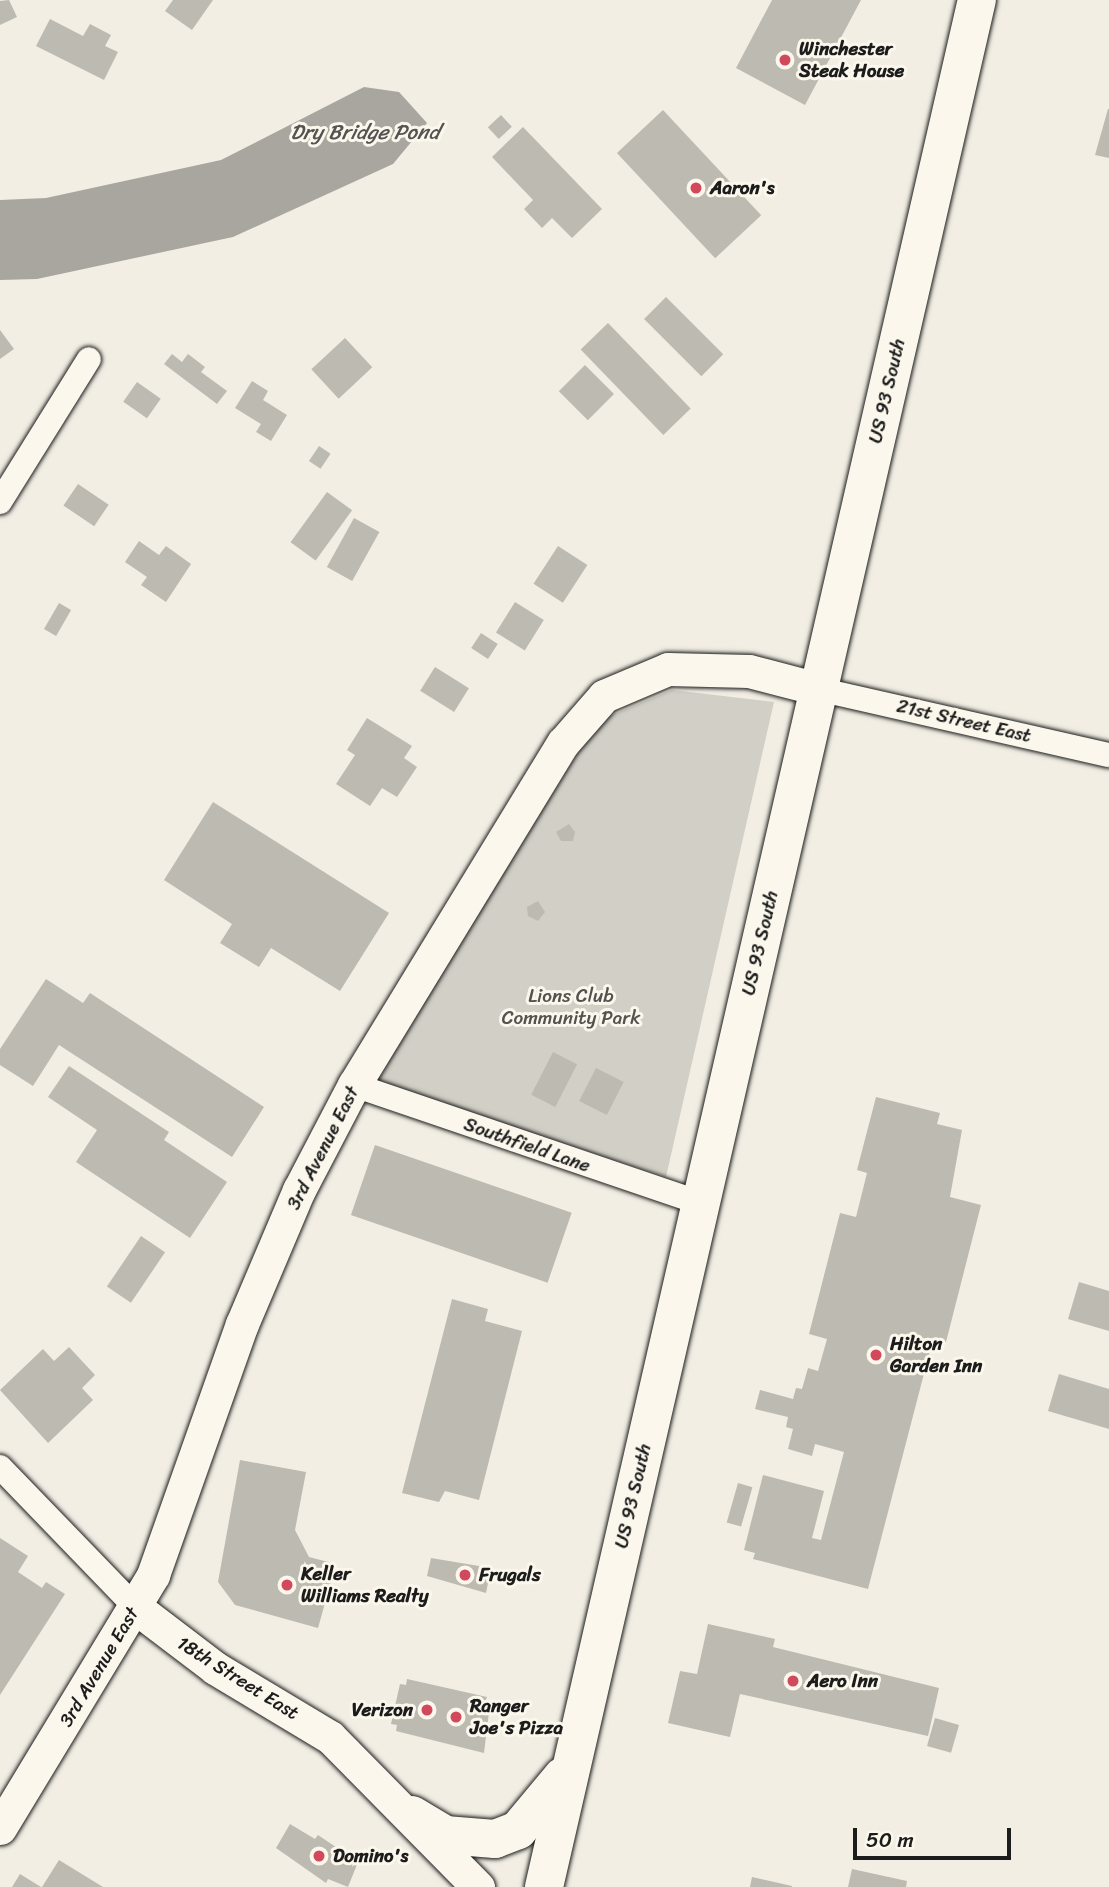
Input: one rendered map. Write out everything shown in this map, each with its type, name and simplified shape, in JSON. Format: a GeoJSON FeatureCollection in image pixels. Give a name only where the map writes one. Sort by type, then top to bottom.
{"type":"FeatureCollection","features":[{"type":"Feature","properties":{"kind":"main road","name":"US 93 South"},"geometry":{"type":"LineString","coordinates":[[544,1887],[977,0]]}},
{"type":"Feature","properties":{"kind":"main road"},"geometry":{"type":"LineString","coordinates":[[412,1815],[445,1835],[495,1839],[518,1830],[537,1813],[573,1763]]}},
{"type":"Feature","properties":{"kind":"street"},"geometry":{"type":"LineString","coordinates":[[0,502],[89,359]]}},
{"type":"Feature","properties":{"kind":"street","name":"3rd Avenue East"},"geometry":{"type":"LineString","coordinates":[[0,1828],[135,1607],[168,1536],[254,1294],[299,1190],[354,1085],[563,743],[604,696],[668,668],[700,666],[749,671],[818,689]]}},
{"type":"Feature","properties":{"kind":"street","name":"21st Street East"},"geometry":{"type":"LineString","coordinates":[[818,689],[1109,755]]}},
{"type":"Feature","properties":{"kind":"street","name":"Southfield Lane"},"geometry":{"type":"LineString","coordinates":[[354,1085],[700,1203]]}},
{"type":"Feature","properties":{"kind":"street","name":"18th Street East"},"geometry":{"type":"LineString","coordinates":[[0,1468],[135,1607],[215,1668],[330,1737],[412,1815],[478,1887]]}},
{"type":"Feature","properties":{"kind":"green space","name":"Lions Club Community Park"},"geometry":{"type":"Polygon","coordinates":[[[672,690],[774,702],[666,1177],[371,1081],[598,721],[672,690]]]}},
{"type":"Feature","properties":{"kind":"water","name":"Dry Bridge Pond"},"geometry":{"type":"Polygon","coordinates":[[[364,87],[399,92],[427,123],[393,164],[233,237],[37,279],[0,280],[0,200],[46,198],[221,160],[364,87]]]}},
{"type":"Feature","properties":{"kind":"building"},"geometry":{"type":"Polygon","coordinates":[[[9,0],[17,17],[0,25],[0,1],[9,0]]]}},
{"type":"Feature","properties":{"kind":"building"},"geometry":{"type":"Polygon","coordinates":[[[173,0],[213,0],[192,30],[165,11],[173,0]]]}},
{"type":"Feature","properties":{"kind":"building"},"geometry":{"type":"Polygon","coordinates":[[[772,0],[861,0],[805,105],[736,68],[772,0]]]}},
{"type":"Feature","properties":{"kind":"building"},"geometry":{"type":"Polygon","coordinates":[[[50,19],[83,36],[90,24],[111,35],[105,46],[118,52],[104,80],[36,46],[50,19]]]}},
{"type":"Feature","properties":{"kind":"building"},"geometry":{"type":"Polygon","coordinates":[[[1109,109],[1109,158],[1095,155],[1109,109]]]}},
{"type":"Feature","properties":{"kind":"building"},"geometry":{"type":"Polygon","coordinates":[[[663,110],[761,215],[715,258],[617,153],[663,110]]]}},
{"type":"Feature","properties":{"kind":"building"},"geometry":{"type":"Polygon","coordinates":[[[501,115],[512,127],[499,139],[488,127],[501,115]]]}},
{"type":"Feature","properties":{"kind":"building"},"geometry":{"type":"Polygon","coordinates":[[[523,127],[602,209],[572,238],[552,218],[542,228],[524,209],[533,200],[492,157],[523,127]]]}},
{"type":"Feature","properties":{"kind":"building"},"geometry":{"type":"Polygon","coordinates":[[[666,297],[723,354],[701,376],[644,319],[666,297]]]}},
{"type":"Feature","properties":{"kind":"building"},"geometry":{"type":"Polygon","coordinates":[[[608,323],[691,409],[663,435],[581,349],[608,323]]]}},
{"type":"Feature","properties":{"kind":"building"},"geometry":{"type":"Polygon","coordinates":[[[0,330],[14,349],[0,359],[0,330]]]}},
{"type":"Feature","properties":{"kind":"building"},"geometry":{"type":"Polygon","coordinates":[[[345,338],[372,367],[339,399],[311,369],[345,338]]]}},
{"type":"Feature","properties":{"kind":"building"},"geometry":{"type":"Polygon","coordinates":[[[172,354],[182,362],[188,354],[205,367],[201,372],[227,391],[217,404],[164,364],[172,354]]]}},
{"type":"Feature","properties":{"kind":"building"},"geometry":{"type":"Polygon","coordinates":[[[585,365],[614,394],[588,420],[559,391],[585,365]]]}},
{"type":"Feature","properties":{"kind":"building"},"geometry":{"type":"Polygon","coordinates":[[[252,381],[268,391],[263,400],[287,415],[271,441],[256,432],[261,424],[235,408],[252,381]]]}},
{"type":"Feature","properties":{"kind":"building"},"geometry":{"type":"Polygon","coordinates":[[[137,382],[161,399],[147,418],[123,402],[137,382]]]}},
{"type":"Feature","properties":{"kind":"building"},"geometry":{"type":"Polygon","coordinates":[[[319,446],[331,454],[321,469],[309,461],[319,446]]]}},
{"type":"Feature","properties":{"kind":"building"},"geometry":{"type":"Polygon","coordinates":[[[78,484],[109,505],[94,526],[63,506],[78,484]]]}},
{"type":"Feature","properties":{"kind":"building"},"geometry":{"type":"Polygon","coordinates":[[[327,492],[352,510],[316,560],[291,542],[327,492]]]}},
{"type":"Feature","properties":{"kind":"building"},"geometry":{"type":"Polygon","coordinates":[[[354,518],[379,532],[352,581],[327,567],[354,518]]]}},
{"type":"Feature","properties":{"kind":"building"},"geometry":{"type":"Polygon","coordinates":[[[139,541],[159,555],[166,546],[191,564],[166,602],[141,585],[147,577],[125,562],[139,541]]]}},
{"type":"Feature","properties":{"kind":"building"},"geometry":{"type":"Polygon","coordinates":[[[558,546],[587,565],[563,603],[533,584],[558,546]]]}},
{"type":"Feature","properties":{"kind":"building"},"geometry":{"type":"Polygon","coordinates":[[[515,602],[544,620],[525,651],[496,633],[515,602]]]}},
{"type":"Feature","properties":{"kind":"building"},"geometry":{"type":"Polygon","coordinates":[[[59,603],[71,610],[56,636],[44,629],[59,603]]]}},
{"type":"Feature","properties":{"kind":"building"},"geometry":{"type":"Polygon","coordinates":[[[481,633],[498,644],[488,659],[471,648],[481,633]]]}},
{"type":"Feature","properties":{"kind":"building"},"geometry":{"type":"Polygon","coordinates":[[[435,667],[469,688],[454,712],[420,691],[435,667]]]}},
{"type":"Feature","properties":{"kind":"building"},"geometry":{"type":"Polygon","coordinates":[[[367,718],[412,746],[404,758],[417,767],[397,797],[382,788],[370,806],[336,784],[355,755],[347,750],[367,718]]]}},
{"type":"Feature","properties":{"kind":"building"},"geometry":{"type":"Polygon","coordinates":[[[213,802],[389,913],[340,991],[271,948],[259,967],[220,943],[232,924],[164,880],[213,802]]]}},
{"type":"Feature","properties":{"kind":"building"},"geometry":{"type":"Polygon","coordinates":[[[569,824],[575,832],[573,841],[561,841],[556,832],[569,824]]]}},
{"type":"Feature","properties":{"kind":"building"},"geometry":{"type":"Polygon","coordinates":[[[538,901],[545,912],[538,921],[528,916],[527,907],[538,901]]]}},
{"type":"Feature","properties":{"kind":"building"},"geometry":{"type":"Polygon","coordinates":[[[46,979],[83,1003],[90,993],[264,1107],[232,1157],[59,1045],[33,1086],[0,1065],[0,1049],[46,979]]]}},
{"type":"Feature","properties":{"kind":"building"},"geometry":{"type":"Polygon","coordinates":[[[553,1052],[577,1064],[555,1107],[531,1095],[553,1052]]]}},
{"type":"Feature","properties":{"kind":"building"},"geometry":{"type":"Polygon","coordinates":[[[69,1066],[169,1132],[164,1140],[227,1182],[190,1238],[76,1162],[97,1130],[48,1097],[69,1066]]]}},
{"type":"Feature","properties":{"kind":"building"},"geometry":{"type":"Polygon","coordinates":[[[596,1068],[624,1082],[607,1115],[579,1101],[596,1068]]]}},
{"type":"Feature","properties":{"kind":"building","name":"Hilton Garden Inn"},"geometry":{"type":"Polygon","coordinates":[[[876,1097],[940,1113],[937,1124],[962,1130],[950,1197],[981,1205],[946,1342],[933,1339],[868,1589],[753,1559],[755,1553],[744,1550],[763,1475],[824,1491],[812,1538],[821,1540],[844,1452],[815,1444],[812,1456],[788,1449],[793,1429],[786,1427],[788,1417],[755,1409],[760,1390],[793,1399],[796,1388],[802,1389],[808,1368],[818,1371],[827,1339],[809,1334],[840,1213],[856,1217],[867,1173],[857,1170],[876,1097]]]}},
{"type":"Feature","properties":{"kind":"building"},"geometry":{"type":"Polygon","coordinates":[[[375,1145],[572,1213],[548,1283],[351,1215],[375,1145]]]}},
{"type":"Feature","properties":{"kind":"building"},"geometry":{"type":"Polygon","coordinates":[[[141,1236],[165,1252],[131,1303],[107,1287],[141,1236]]]}},
{"type":"Feature","properties":{"kind":"building"},"geometry":{"type":"Polygon","coordinates":[[[1079,1282],[1109,1291],[1109,1331],[1068,1319],[1079,1282]]]}},
{"type":"Feature","properties":{"kind":"building"},"geometry":{"type":"Polygon","coordinates":[[[452,1299],[488,1309],[485,1321],[522,1331],[479,1500],[445,1491],[439,1502],[402,1493],[452,1299]]]}},
{"type":"Feature","properties":{"kind":"building"},"geometry":{"type":"Polygon","coordinates":[[[69,1347],[95,1375],[82,1388],[93,1400],[48,1443],[0,1390],[43,1349],[54,1361],[69,1347]]]}},
{"type":"Feature","properties":{"kind":"building"},"geometry":{"type":"Polygon","coordinates":[[[1059,1374],[1109,1389],[1109,1429],[1048,1411],[1059,1374]]]}},
{"type":"Feature","properties":{"kind":"building"},"geometry":{"type":"Polygon","coordinates":[[[240,1460],[306,1472],[295,1530],[309,1557],[336,1564],[318,1628],[235,1605],[218,1582],[240,1460]]]}},
{"type":"Feature","properties":{"kind":"building"},"geometry":{"type":"Polygon","coordinates":[[[738,1483],[752,1487],[741,1527],[727,1522],[738,1483]]]}},
{"type":"Feature","properties":{"kind":"building"},"geometry":{"type":"Polygon","coordinates":[[[0,1538],[28,1556],[18,1572],[42,1588],[46,1582],[65,1594],[0,1695],[0,1538]]]}},
{"type":"Feature","properties":{"kind":"building"},"geometry":{"type":"Polygon","coordinates":[[[431,1558],[491,1568],[486,1593],[427,1576],[431,1558]]]}},
{"type":"Feature","properties":{"kind":"building","name":"Aero Inn"},"geometry":{"type":"Polygon","coordinates":[[[708,1624],[775,1639],[773,1647],[939,1688],[928,1736],[740,1694],[730,1737],[668,1723],[680,1671],[697,1674],[708,1624]]]}},
{"type":"Feature","properties":{"kind":"building"},"geometry":{"type":"Polygon","coordinates":[[[407,1679],[487,1697],[485,1703],[490,1704],[484,1753],[396,1731],[397,1725],[391,1724],[400,1684],[406,1685],[407,1679]]]}},
{"type":"Feature","properties":{"kind":"building"},"geometry":{"type":"Polygon","coordinates":[[[935,1718],[959,1725],[951,1753],[927,1746],[935,1718]]]}},
{"type":"Feature","properties":{"kind":"building"},"geometry":{"type":"Polygon","coordinates":[[[290,1824],[315,1839],[318,1835],[358,1862],[348,1887],[328,1879],[326,1883],[276,1848],[290,1824]]]}},
{"type":"Feature","properties":{"kind":"building"},"geometry":{"type":"Polygon","coordinates":[[[59,1860],[103,1887],[42,1887],[59,1860]]]}},
{"type":"Feature","properties":{"kind":"building"},"geometry":{"type":"Polygon","coordinates":[[[852,1869],[907,1881],[906,1887],[848,1887],[852,1869]]]}},
{"type":"Feature","properties":{"kind":"building"},"geometry":{"type":"Polygon","coordinates":[[[20,1874],[41,1887],[12,1887],[20,1874]]]}},
{"type":"Feature","properties":{"kind":"building"},"geometry":{"type":"Polygon","coordinates":[[[752,1877],[792,1886],[792,1887],[750,1887],[752,1877]]]}},
{"type":"Feature","properties":{"kind":"place","name":"Winchester Steak House"},"geometry":{"type":"Point","coordinates":[785,60]}},
{"type":"Feature","properties":{"kind":"place","name":"Aaron's"},"geometry":{"type":"Point","coordinates":[696,188]}},
{"type":"Feature","properties":{"kind":"place","name":"Hilton Garden Inn"},"geometry":{"type":"Point","coordinates":[876,1355]}},
{"type":"Feature","properties":{"kind":"place","name":"Frugals"},"geometry":{"type":"Point","coordinates":[465,1575]}},
{"type":"Feature","properties":{"kind":"place","name":"Keller Williams Realty"},"geometry":{"type":"Point","coordinates":[287,1585]}},
{"type":"Feature","properties":{"kind":"place","name":"Aero Inn"},"geometry":{"type":"Point","coordinates":[793,1681]}},
{"type":"Feature","properties":{"kind":"place","name":"Verizon"},"geometry":{"type":"Point","coordinates":[427,1710]}},
{"type":"Feature","properties":{"kind":"place","name":"Ranger Joe's Pizza"},"geometry":{"type":"Point","coordinates":[456,1717]}},
{"type":"Feature","properties":{"kind":"place","name":"Domino's"},"geometry":{"type":"Point","coordinates":[319,1856]}}]}
